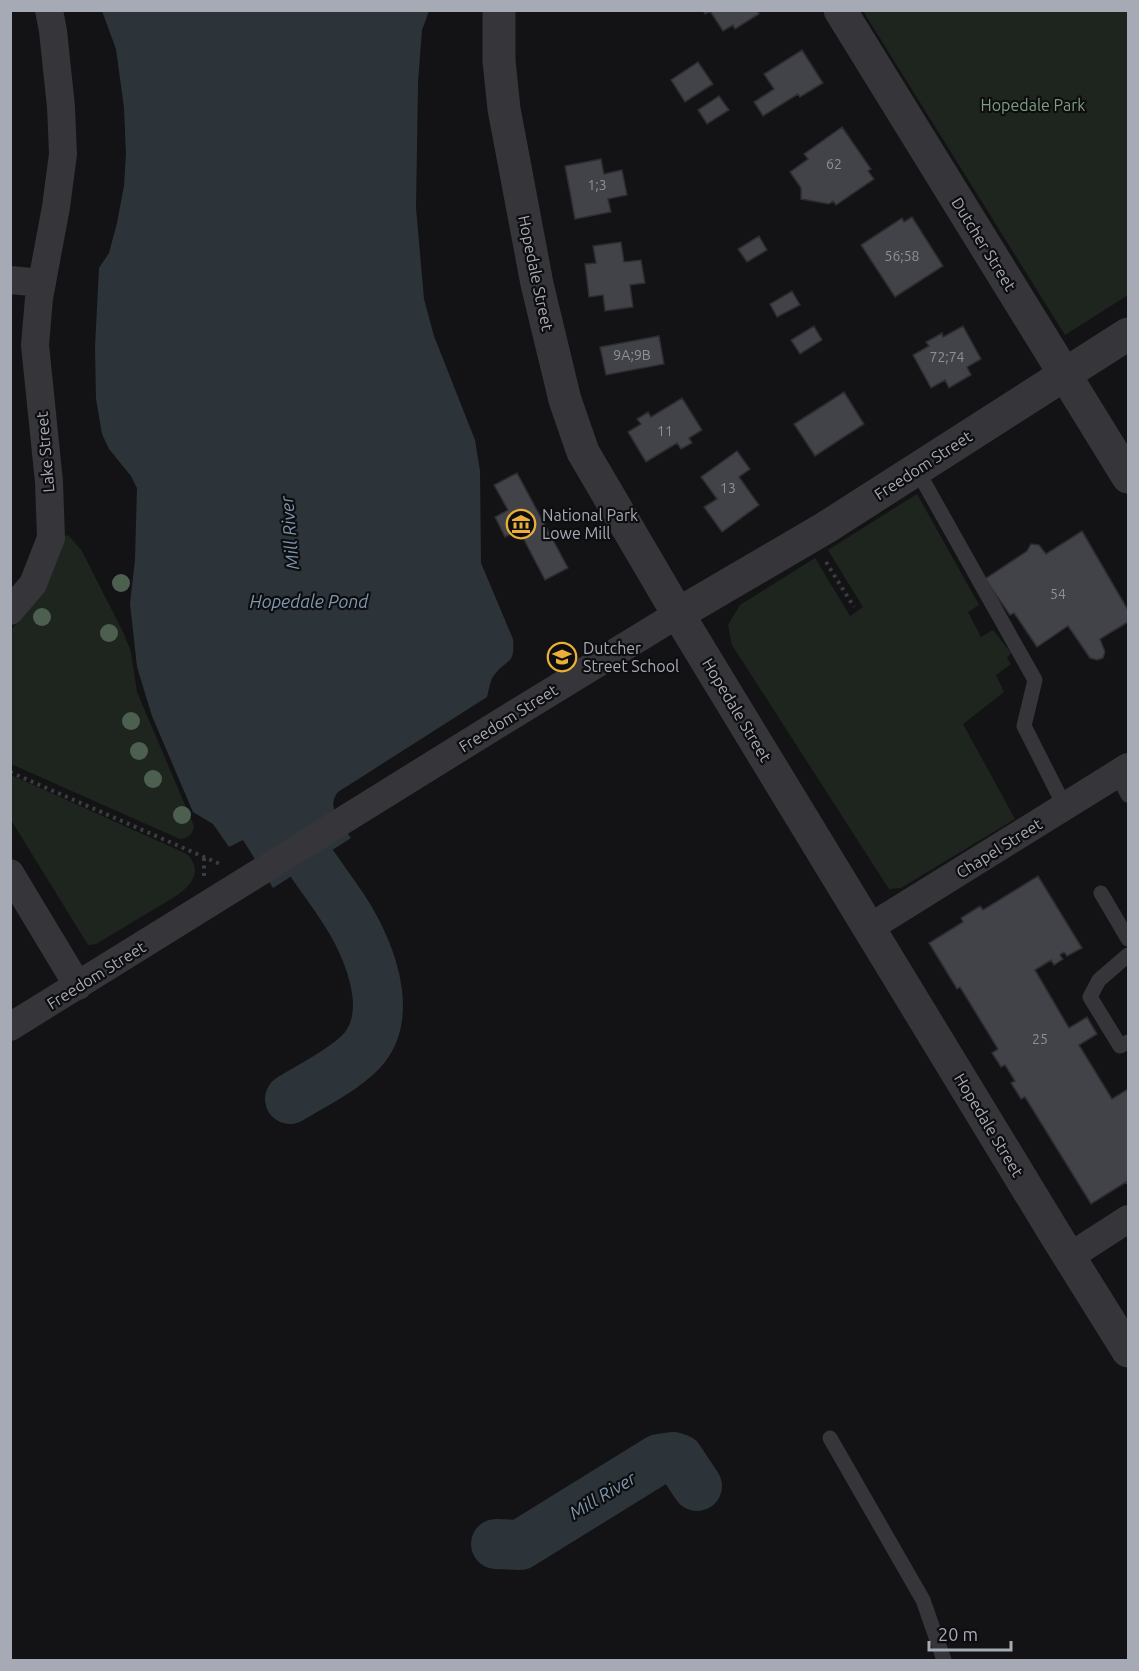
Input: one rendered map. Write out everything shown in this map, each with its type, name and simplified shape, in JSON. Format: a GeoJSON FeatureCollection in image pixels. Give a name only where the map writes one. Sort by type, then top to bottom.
{"type":"FeatureCollection","features":[{"type":"Feature","properties":{"kind":"street","name":"Lake Street"},"geometry":{"type":"LineString","coordinates":[[10,611],[33,584],[51,538],[49,482],[35,345],[42,283],[63,154],[61,106],[49,10]]}},
{"type":"Feature","properties":{"kind":"street","name":"Hopedale Street"},"geometry":{"type":"LineString","coordinates":[[499,10],[499,61],[504,109],[537,284],[565,400],[583,452],[678,614],[1128,1351]]}},
{"type":"Feature","properties":{"kind":"street","name":"Dutcher Street"},"geometry":{"type":"LineString","coordinates":[[840,10],[1128,477]]}},
{"type":"Feature","properties":{"kind":"street"},"geometry":{"type":"LineString","coordinates":[[10,280],[42,283]]}},
{"type":"Feature","properties":{"kind":"street","name":"Freedom Street"},"geometry":{"type":"LineString","coordinates":[[10,1027],[678,614],[825,528],[1128,334]]}},
{"type":"Feature","properties":{"kind":"street","name":"Chapel Street"},"geometry":{"type":"LineString","coordinates":[[869,928],[1065,807],[1125,779]]}},
{"type":"Feature","properties":{"kind":"street"},"geometry":{"type":"LineString","coordinates":[[10,873],[78,986]]}},
{"type":"Feature","properties":{"kind":"street"},"geometry":{"type":"LineString","coordinates":[[1069,1257],[1128,1219]]}},
{"type":"Feature","properties":{"kind":"lane"},"geometry":{"type":"LineString","coordinates":[[917,470],[1035,680],[1024,726],[1065,807]]}},
{"type":"Feature","properties":{"kind":"lane"},"geometry":{"type":"LineString","coordinates":[[1101,893],[1128,939]]}},
{"type":"Feature","properties":{"kind":"lane"},"geometry":{"type":"LineString","coordinates":[[1128,955],[1099,980],[1090,997],[1120,1046],[1128,1042]]}},
{"type":"Feature","properties":{"kind":"lane"},"geometry":{"type":"LineString","coordinates":[[830,1438],[923,1600],[944,1660]]}},
{"type":"Feature","properties":{"kind":"path"},"geometry":{"type":"LineString","coordinates":[[821,555],[854,607]]}},
{"type":"Feature","properties":{"kind":"path"},"geometry":{"type":"LineString","coordinates":[[10,772],[223,865]]}},
{"type":"Feature","properties":{"kind":"green space","name":"Hopedale Park"},"geometry":{"type":"Polygon","coordinates":[[[863,11],[1128,11],[1128,295],[1065,335],[863,11]]]}},
{"type":"Feature","properties":{"kind":"green space"},"geometry":{"type":"Polygon","coordinates":[[[917,494],[979,605],[968,612],[981,637],[993,630],[1011,653],[1007,658],[1011,664],[996,675],[1004,692],[963,724],[1015,819],[901,888],[889,889],[732,645],[728,625],[740,605],[815,558],[850,616],[863,607],[828,550],[917,494]]]}},
{"type":"Feature","properties":{"kind":"green space"},"geometry":{"type":"Polygon","coordinates":[[[68,535],[82,551],[124,634],[131,652],[137,692],[194,826],[190,836],[186,838],[180,839],[11,764],[11,630],[35,601],[62,537],[68,535]]]}},
{"type":"Feature","properties":{"kind":"green space"},"geometry":{"type":"Polygon","coordinates":[[[11,775],[187,854],[194,866],[194,877],[176,896],[96,944],[88,945],[11,820],[11,775]]]}},
{"type":"Feature","properties":{"kind":"water","name":"Hopedale Pond"},"geometry":{"type":"Polygon","coordinates":[[[102,11],[429,11],[422,30],[418,82],[416,208],[424,299],[434,336],[475,440],[480,471],[481,563],[513,639],[513,653],[510,660],[493,676],[487,697],[338,792],[334,798],[334,810],[351,838],[273,888],[243,840],[229,847],[213,824],[193,812],[152,716],[137,667],[130,603],[135,560],[137,488],[131,476],[109,449],[102,434],[96,399],[95,347],[99,268],[109,253],[117,223],[124,186],[126,154],[124,108],[116,49],[102,11]]]}},
{"type":"Feature","properties":{"kind":"building"},"geometry":{"type":"Polygon","coordinates":[[[703,10],[757,10],[759,14],[735,29],[733,25],[723,31],[710,11],[705,14],[703,10]]]}},
{"type":"Feature","properties":{"kind":"building"},"geometry":{"type":"Polygon","coordinates":[[[802,50],[823,83],[800,97],[798,94],[763,116],[754,102],[774,89],[764,74],[802,50]]]}},
{"type":"Feature","properties":{"kind":"building"},"geometry":{"type":"Polygon","coordinates":[[[698,62],[713,84],[685,102],[671,80],[698,62]]]}},
{"type":"Feature","properties":{"kind":"building"},"geometry":{"type":"Polygon","coordinates":[[[719,96],[729,110],[707,124],[698,110],[719,96]]]}},
{"type":"Feature","properties":{"kind":"building"},"geometry":{"type":"Polygon","coordinates":[[[842,127],[871,169],[868,171],[874,179],[836,205],[833,201],[829,204],[801,199],[801,188],[790,172],[808,159],[804,154],[842,127]]]}},
{"type":"Feature","properties":{"kind":"building"},"geometry":{"type":"Polygon","coordinates":[[[601,159],[604,174],[622,170],[627,195],[608,199],[611,212],[575,219],[565,166],[601,159]]]}},
{"type":"Feature","properties":{"kind":"building"},"geometry":{"type":"Polygon","coordinates":[[[912,217],[943,266],[895,297],[861,245],[902,218],[904,222],[912,217]]]}},
{"type":"Feature","properties":{"kind":"building"},"geometry":{"type":"Polygon","coordinates":[[[759,236],[767,250],[747,262],[738,249],[759,236]]]}},
{"type":"Feature","properties":{"kind":"building"},"geometry":{"type":"Polygon","coordinates":[[[621,242],[624,262],[641,260],[645,283],[630,285],[633,307],[605,311],[603,295],[589,297],[585,264],[596,263],[593,246],[621,242]]]}},
{"type":"Feature","properties":{"kind":"building"},"geometry":{"type":"Polygon","coordinates":[[[792,291],[800,305],[777,317],[770,304],[792,291]]]}},
{"type":"Feature","properties":{"kind":"building"},"geometry":{"type":"Polygon","coordinates":[[[814,326],[822,340],[800,354],[791,340],[814,326]]]}},
{"type":"Feature","properties":{"kind":"building"},"geometry":{"type":"Polygon","coordinates":[[[963,326],[981,359],[967,367],[971,375],[949,388],[945,380],[931,388],[913,355],[929,346],[926,342],[942,333],[943,337],[963,326]]]}},
{"type":"Feature","properties":{"kind":"building"},"geometry":{"type":"Polygon","coordinates":[[[659,336],[664,364],[606,375],[600,347],[659,336]]]}},
{"type":"Feature","properties":{"kind":"building"},"geometry":{"type":"Polygon","coordinates":[[[844,392],[864,424],[815,456],[794,424],[844,392]]]}},
{"type":"Feature","properties":{"kind":"building"},"geometry":{"type":"Polygon","coordinates":[[[682,398],[702,430],[689,438],[692,443],[681,449],[677,443],[646,462],[628,432],[641,424],[637,419],[648,412],[651,417],[682,398]]]}},
{"type":"Feature","properties":{"kind":"building"},"geometry":{"type":"Polygon","coordinates":[[[737,451],[750,469],[739,477],[759,505],[722,532],[704,507],[717,499],[701,477],[737,451]]]}},
{"type":"Feature","properties":{"kind":"building","name":"National Park Lowe Mill"},"geometry":{"type":"Polygon","coordinates":[[[517,473],[568,568],[545,580],[519,530],[505,537],[495,517],[508,510],[494,485],[517,473]]]}},
{"type":"Feature","properties":{"kind":"building"},"geometry":{"type":"Polygon","coordinates":[[[1082,531],[1128,610],[1128,622],[1100,639],[1105,652],[1103,658],[1097,660],[1090,658],[1068,626],[1037,647],[1014,613],[1010,615],[985,579],[1027,551],[1031,544],[1039,545],[1046,554],[1082,531]]]}},
{"type":"Feature","properties":{"kind":"building"},"geometry":{"type":"Polygon","coordinates":[[[1038,876],[1082,948],[1067,956],[1064,952],[1060,955],[1063,959],[1054,965],[1051,960],[1035,970],[1069,1028],[1087,1017],[1097,1034],[1079,1045],[1112,1099],[1128,1089],[1128,1185],[1126,1182],[1091,1204],[1025,1097],[1021,1099],[1011,1083],[1015,1081],[1005,1065],[1001,1067],[992,1053],[998,1049],[960,987],[957,989],[929,943],[963,922],[961,918],[980,906],[983,910],[1038,876]]]}},
{"type":"Feature","properties":{"kind":"waterway","name":"Mill River"},"geometry":{"type":"LineString","coordinates":[[281,804],[296,839],[341,905],[366,950],[375,978],[378,1007],[372,1035],[359,1054],[341,1068],[290,1099]]}},
{"type":"Feature","properties":{"kind":"waterway","name":"Mill River"},"geometry":{"type":"LineString","coordinates":[[496,1544],[520,1545],[659,1459],[673,1457],[679,1459],[697,1486]]}},
{"type":"Feature","properties":{"kind":"place","name":"National Park Lowe Mill"},"geometry":{"type":"Point","coordinates":[521,524]}},
{"type":"Feature","properties":{"kind":"place","name":"Dutcher Street School"},"geometry":{"type":"Point","coordinates":[562,657]}}]}
